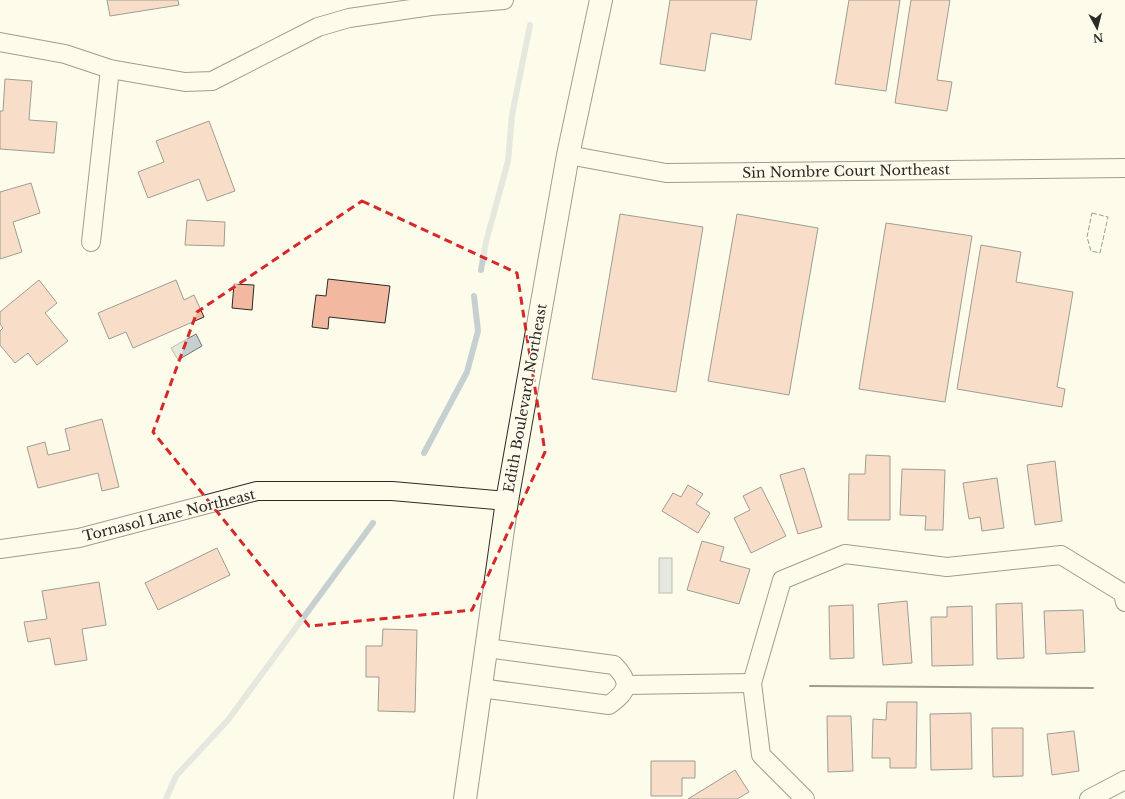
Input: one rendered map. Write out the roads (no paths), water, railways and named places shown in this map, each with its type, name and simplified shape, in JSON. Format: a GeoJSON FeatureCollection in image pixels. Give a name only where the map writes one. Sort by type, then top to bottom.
{"type":"FeatureCollection","features":[{"type":"Feature","properties":{"kind":"street"},"geometry":{"type":"LineString","coordinates":[[0,42],[65,54],[110,69],[185,82],[212,81],[318,27],[349,18],[431,6],[504,0]]}},
{"type":"Feature","properties":{"kind":"street","name":"Edith Boulevard Northeast"},"geometry":{"type":"LineString","coordinates":[[465,799],[507,501],[568,155],[601,0]]}},
{"type":"Feature","properties":{"kind":"street"},"geometry":{"type":"LineString","coordinates":[[91,242],[110,69]]}},
{"type":"Feature","properties":{"kind":"street","name":"Sin Nombre Court Northeast"},"geometry":{"type":"LineString","coordinates":[[568,155],[666,173],[1125,168]]}},
{"type":"Feature","properties":{"kind":"street","name":"Tornasol Lane Northeast"},"geometry":{"type":"LineString","coordinates":[[0,549],[79,538],[257,491],[392,491],[507,501]]}},
{"type":"Feature","properties":{"kind":"street"},"geometry":{"type":"LineString","coordinates":[[805,799],[761,756],[752,683],[782,580],[845,554],[947,567],[1061,555],[1123,593],[1125,602]]}},
{"type":"Feature","properties":{"kind":"street"},"geometry":{"type":"LineString","coordinates":[[480,688],[609,705],[622,695],[626,685],[622,673],[614,665],[487,648]]}},
{"type":"Feature","properties":{"kind":"street"},"geometry":{"type":"LineString","coordinates":[[626,685],[752,683]]}},
{"type":"Feature","properties":{"kind":"street"},"geometry":{"type":"LineString","coordinates":[[1089,799],[1125,780]]}},
{"type":"Feature","properties":{"kind":"waterway"},"geometry":{"type":"LineString","coordinates":[[481,270],[486,242],[508,161],[512,115],[530,25]]}},
{"type":"Feature","properties":{"kind":"waterway"},"geometry":{"type":"LineString","coordinates":[[424,453],[467,372],[478,331],[474,296]]}},
{"type":"Feature","properties":{"kind":"waterway"},"geometry":{"type":"LineString","coordinates":[[166,799],[176,776],[228,720],[373,523]]}}]}
